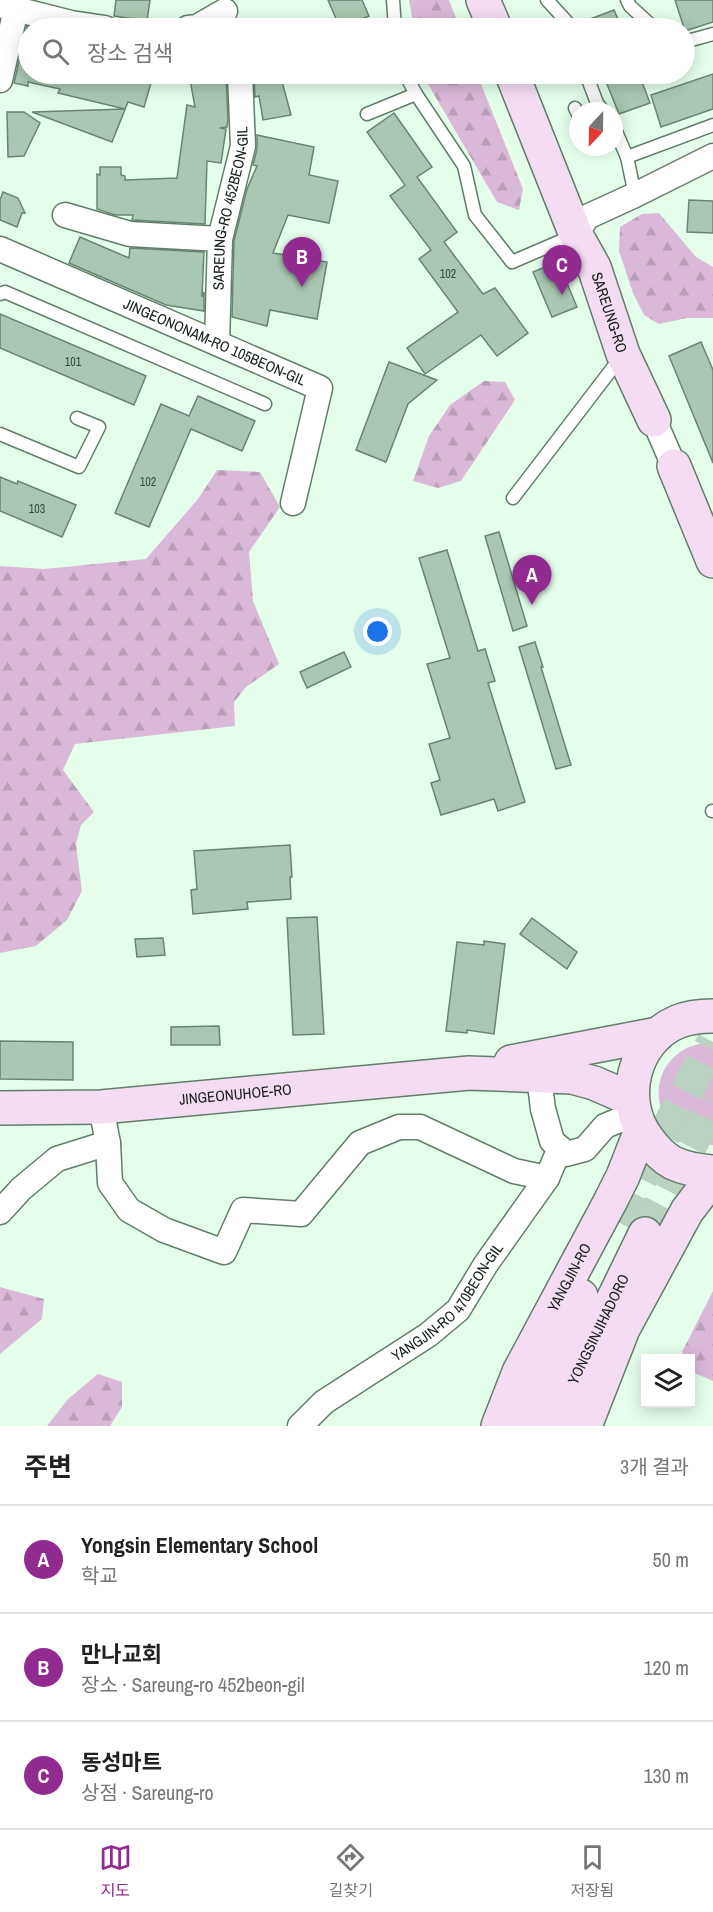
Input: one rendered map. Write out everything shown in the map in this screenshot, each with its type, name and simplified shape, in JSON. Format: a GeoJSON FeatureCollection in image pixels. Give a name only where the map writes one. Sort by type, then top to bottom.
{"type":"FeatureCollection","features":[{"type":"Feature","properties":{"kind":"street"},"geometry":{"type":"LineString","coordinates":[[483,0],[491,18]]}},
{"type":"Feature","properties":{"kind":"street"},"geometry":{"type":"LineString","coordinates":[[0,80],[8,7],[51,18]]}},
{"type":"Feature","properties":{"kind":"street","name":"SAREUNG-RO 452BEON-GIL"},"geometry":{"type":"LineString","coordinates":[[217,343],[220,238],[243,146],[240,84]]}},
{"type":"Feature","properties":{"kind":"street","name":"SAREUNG-RO"},"geometry":{"type":"LineString","coordinates":[[516,84],[576,235],[594,267],[623,354],[712,554]]}},
{"type":"Feature","properties":{"kind":"street"},"geometry":{"type":"LineString","coordinates":[[576,235],[587,217],[713,156]]}},
{"type":"Feature","properties":{"kind":"street"},"geometry":{"type":"LineString","coordinates":[[65,215],[130,234],[220,238]]}},
{"type":"Feature","properties":{"kind":"street","name":"JINGEONONAM-RO 105BEON-GIL"},"geometry":{"type":"LineString","coordinates":[[0,249],[320,388],[293,503]]}},
{"type":"Feature","properties":{"kind":"street"},"geometry":{"type":"LineString","coordinates":[[658,1034],[707,1008]]}},
{"type":"Feature","properties":{"kind":"street","name":"JINGEONUHOE-RO"},"geometry":{"type":"LineString","coordinates":[[469,1073],[537,1056],[658,1034]]}},
{"type":"Feature","properties":{"kind":"street","name":"YANGJIN-RO"},"geometry":{"type":"LineString","coordinates":[[498,1426],[519,1372],[619,1184],[635,1114],[632,1081],[637,1064],[646,1048],[658,1034]]}},
{"type":"Feature","properties":{"kind":"street","name":"JINGEONUHOE-RO"},"geometry":{"type":"LineString","coordinates":[[0,1108],[101,1107],[469,1073],[572,1077],[594,1083],[635,1114]]}},
{"type":"Feature","properties":{"kind":"street"},"geometry":{"type":"LineString","coordinates":[[539,1076],[543,1108],[552,1141],[566,1154],[585,1149],[605,1126],[635,1114],[654,1149],[673,1163],[694,1170],[713,1172]]}},
{"type":"Feature","properties":{"kind":"street"},"geometry":{"type":"LineString","coordinates":[[101,1107],[108,1143],[110,1183],[129,1210],[164,1230],[224,1252],[243,1210],[301,1214],[360,1143],[399,1126],[420,1127],[514,1171],[547,1178]]}},
{"type":"Feature","properties":{"kind":"street"},"geometry":{"type":"LineString","coordinates":[[0,1212],[21,1189],[57,1159],[108,1143]]}},
{"type":"Feature","properties":{"kind":"street","name":"YANGJIN-RO 470BEON-GIL"},"geometry":{"type":"LineString","coordinates":[[300,1426],[324,1402],[428,1335],[458,1310],[486,1264],[547,1178],[560,1148]]}},
{"type":"Feature","properties":{"kind":"street"},"geometry":{"type":"LineString","coordinates":[[585,1426],[623,1329],[687,1211],[713,1178]]}},
{"type":"Feature","properties":{"kind":"street","name":"YONGSINJIHADORO"},"geometry":{"type":"LineString","coordinates":[[528,1426],[579,1300],[631,1228],[555,1426]]}},
{"type":"Feature","properties":{"kind":"lane"},"geometry":{"type":"LineString","coordinates":[[393,0],[394,18]]}},
{"type":"Feature","properties":{"kind":"lane"},"geometry":{"type":"LineString","coordinates":[[547,0],[563,18]]}},
{"type":"Feature","properties":{"kind":"lane"},"geometry":{"type":"LineString","coordinates":[[627,0],[643,18]]}},
{"type":"Feature","properties":{"kind":"lane"},"geometry":{"type":"LineString","coordinates":[[695,39],[713,34]]}},
{"type":"Feature","properties":{"kind":"lane"},"geometry":{"type":"LineString","coordinates":[[410,84],[464,166],[475,215],[512,262],[576,235]]}},
{"type":"Feature","properties":{"kind":"lane"},"geometry":{"type":"LineString","coordinates":[[590,84],[597,102]]}},
{"type":"Feature","properties":{"kind":"lane"},"geometry":{"type":"LineString","coordinates":[[367,114],[416,94]]}},
{"type":"Feature","properties":{"kind":"lane"},"geometry":{"type":"LineString","coordinates":[[623,151],[713,125]]}},
{"type":"Feature","properties":{"kind":"lane"},"geometry":{"type":"LineString","coordinates":[[623,154],[635,195]]}},
{"type":"Feature","properties":{"kind":"lane"},"geometry":{"type":"LineString","coordinates":[[0,294],[5,292],[265,404]]}},
{"type":"Feature","properties":{"kind":"lane"},"geometry":{"type":"LineString","coordinates":[[513,498],[623,354]]}},
{"type":"Feature","properties":{"kind":"lane"},"geometry":{"type":"LineString","coordinates":[[0,434],[79,467],[99,427],[77,418]]}},
{"type":"Feature","properties":{"kind":"green space"},"geometry":{"type":"Polygon","coordinates":[[[409,0],[449,0],[456,18],[412,18],[409,0]]]}},
{"type":"Feature","properties":{"kind":"green space"},"geometry":{"type":"Polygon","coordinates":[[[428,84],[481,84],[523,189],[519,210],[497,202],[428,84]]]}},
{"type":"Feature","properties":{"kind":"green space"},"geometry":{"type":"Polygon","coordinates":[[[659,213],[696,257],[713,267],[713,318],[687,318],[659,324],[644,315],[633,293],[619,251],[620,227],[642,214],[659,213]]]}},
{"type":"Feature","properties":{"kind":"green space"},"geometry":{"type":"Polygon","coordinates":[[[484,381],[505,382],[515,400],[461,481],[438,488],[413,481],[429,436],[450,405],[484,381]]]}},
{"type":"Feature","properties":{"kind":"green space"},"geometry":{"type":"Polygon","coordinates":[[[217,470],[260,472],[280,507],[249,552],[253,601],[279,664],[246,687],[234,702],[235,726],[75,744],[63,770],[94,812],[81,825],[76,844],[82,891],[67,920],[36,946],[0,953],[0,566],[44,569],[146,559],[198,499],[217,470]]]}},
{"type":"Feature","properties":{"kind":"green space"},"geometry":{"type":"Polygon","coordinates":[[[713,1042],[713,1145],[689,1140],[672,1128],[662,1111],[659,1093],[662,1075],[672,1059],[689,1047],[713,1042]]]}},
{"type":"Feature","properties":{"kind":"green space"},"geometry":{"type":"Polygon","coordinates":[[[0,1287],[44,1299],[42,1319],[0,1354],[0,1287]]]}},
{"type":"Feature","properties":{"kind":"green space"},"geometry":{"type":"Polygon","coordinates":[[[713,1291],[713,1381],[695,1373],[695,1354],[683,1354],[713,1291]]]}},
{"type":"Feature","properties":{"kind":"green space"},"geometry":{"type":"Polygon","coordinates":[[[98,1374],[122,1382],[122,1407],[110,1426],[47,1426],[68,1399],[98,1374]]]}},
{"type":"Feature","properties":{"kind":"building"},"geometry":{"type":"Polygon","coordinates":[[[116,0],[150,0],[147,18],[114,16],[116,0]]]}},
{"type":"Feature","properties":{"kind":"building"},"geometry":{"type":"Polygon","coordinates":[[[328,0],[362,0],[369,16],[364,18],[336,18],[328,0]]]}},
{"type":"Feature","properties":{"kind":"building"},"geometry":{"type":"Polygon","coordinates":[[[675,0],[713,0],[713,22],[695,28],[695,18],[681,18],[675,0]]]}},
{"type":"Feature","properties":{"kind":"building"},"geometry":{"type":"Polygon","coordinates":[[[614,10],[618,18],[593,18],[614,10]]]}},
{"type":"Feature","properties":{"kind":"building"},"geometry":{"type":"Polygon","coordinates":[[[18,65],[18,84],[14,83],[18,65]]]}},
{"type":"Feature","properties":{"kind":"building"},"geometry":{"type":"Polygon","coordinates":[[[713,74],[713,109],[661,127],[651,95],[683,84],[695,84],[695,80],[713,74]]]}},
{"type":"Feature","properties":{"kind":"building"},"geometry":{"type":"Polygon","coordinates":[[[37,84],[151,84],[144,107],[128,102],[112,142],[32,112],[125,109],[58,93],[60,89],[37,84]]]}},
{"type":"Feature","properties":{"kind":"building"},"geometry":{"type":"Polygon","coordinates":[[[191,84],[226,84],[228,120],[227,127],[220,128],[226,129],[221,163],[207,161],[205,224],[132,220],[133,215],[115,215],[97,209],[97,174],[100,175],[100,167],[121,167],[121,175],[125,176],[125,180],[177,178],[187,105],[195,107],[191,84]]]}},
{"type":"Feature","properties":{"kind":"building"},"geometry":{"type":"Polygon","coordinates":[[[254,84],[283,84],[291,115],[263,120],[259,96],[255,97],[254,84]]]}},
{"type":"Feature","properties":{"kind":"building"},"geometry":{"type":"Polygon","coordinates":[[[607,84],[643,84],[650,103],[623,113],[623,102],[614,102],[607,84]]]}},
{"type":"Feature","properties":{"kind":"building"},"geometry":{"type":"Polygon","coordinates":[[[7,112],[24,112],[40,123],[24,156],[8,157],[7,112]]]}},
{"type":"Feature","properties":{"kind":"building"},"geometry":{"type":"Polygon","coordinates":[[[394,113],[432,167],[417,177],[457,232],[444,242],[483,294],[495,288],[528,333],[497,356],[481,335],[425,374],[407,348],[458,312],[419,259],[431,250],[390,196],[405,185],[367,132],[394,113]]]}},
{"type":"Feature","properties":{"kind":"building"},"geometry":{"type":"Polygon","coordinates":[[[257,135],[314,147],[309,175],[338,181],[329,223],[288,215],[273,253],[327,262],[317,319],[270,310],[267,326],[232,317],[234,241],[247,189],[257,166],[253,165],[257,149],[257,135]]]}},
{"type":"Feature","properties":{"kind":"building"},"geometry":{"type":"Polygon","coordinates":[[[3,192],[18,198],[25,213],[22,213],[17,227],[0,220],[0,200],[3,192]]]}},
{"type":"Feature","properties":{"kind":"building"},"geometry":{"type":"Polygon","coordinates":[[[689,200],[713,201],[713,233],[687,232],[689,200]]]}},
{"type":"Feature","properties":{"kind":"building"},"geometry":{"type":"Polygon","coordinates":[[[80,237],[129,258],[130,248],[204,252],[202,297],[204,292],[204,311],[166,305],[69,263],[80,237]]]}},
{"type":"Feature","properties":{"kind":"building"},"geometry":{"type":"Polygon","coordinates":[[[558,262],[577,307],[552,317],[533,272],[558,262]]]}},
{"type":"Feature","properties":{"kind":"building"},"geometry":{"type":"Polygon","coordinates":[[[0,314],[146,376],[134,405],[0,348],[0,314]]]}},
{"type":"Feature","properties":{"kind":"building"},"geometry":{"type":"Polygon","coordinates":[[[701,342],[713,370],[713,463],[669,356],[701,342]]]}},
{"type":"Feature","properties":{"kind":"building"},"geometry":{"type":"Polygon","coordinates":[[[389,362],[437,380],[408,404],[386,462],[356,450],[389,362]]]}},
{"type":"Feature","properties":{"kind":"building"},"geometry":{"type":"Polygon","coordinates":[[[198,396],[255,421],[242,451],[191,429],[149,527],[115,513],[161,404],[189,416],[198,396]]]}},
{"type":"Feature","properties":{"kind":"building"},"geometry":{"type":"Polygon","coordinates":[[[0,477],[17,484],[18,481],[76,505],[62,537],[0,511],[0,477]]]}},
{"type":"Feature","properties":{"kind":"building"},"geometry":{"type":"Polygon","coordinates":[[[499,532],[527,626],[513,631],[485,536],[499,532]]]}},
{"type":"Feature","properties":{"kind":"building"},"geometry":{"type":"Polygon","coordinates":[[[447,550],[478,651],[485,649],[495,681],[488,683],[525,802],[498,811],[494,799],[441,815],[431,783],[440,780],[429,744],[450,738],[427,664],[450,658],[419,558],[447,550]]]}},
{"type":"Feature","properties":{"kind":"building"},"geometry":{"type":"Polygon","coordinates":[[[535,642],[571,765],[556,769],[519,647],[535,642]]]}},
{"type":"Feature","properties":{"kind":"building"},"geometry":{"type":"Polygon","coordinates":[[[344,652],[351,667],[307,688],[300,672],[344,652]]]}},
{"type":"Feature","properties":{"kind":"building"},"geometry":{"type":"Polygon","coordinates":[[[290,845],[291,899],[247,902],[248,909],[193,914],[191,890],[197,889],[194,851],[290,845]]]}},
{"type":"Feature","properties":{"kind":"building"},"geometry":{"type":"Polygon","coordinates":[[[317,917],[324,1034],[293,1035],[287,918],[317,917]]]}},
{"type":"Feature","properties":{"kind":"building"},"geometry":{"type":"Polygon","coordinates":[[[532,918],[577,952],[567,969],[520,934],[532,918]]]}},
{"type":"Feature","properties":{"kind":"building"},"geometry":{"type":"Polygon","coordinates":[[[163,938],[165,955],[137,957],[135,939],[163,938]]]}},
{"type":"Feature","properties":{"kind":"building"},"geometry":{"type":"Polygon","coordinates":[[[484,941],[505,944],[494,1034],[467,1030],[467,1033],[446,1031],[457,942],[484,945],[484,941]]]}},
{"type":"Feature","properties":{"kind":"building"},"geometry":{"type":"Polygon","coordinates":[[[219,1026],[220,1045],[171,1045],[171,1027],[219,1026]]]}},
{"type":"Feature","properties":{"kind":"building"},"geometry":{"type":"Polygon","coordinates":[[[0,1041],[73,1042],[73,1080],[0,1079],[0,1041]]]}},
{"type":"Feature","properties":{"kind":"tunnel"},"geometry":{"type":"LineString","coordinates":[[618,1222],[713,1042]]}},
{"type":"Feature","properties":{"kind":"tunnel"},"geometry":{"type":"LineString","coordinates":[[645,1234],[713,1102]]}},
{"type":"Feature","properties":{"kind":"place","name":"만나교회"},"geometry":{"type":"Point","coordinates":[302,287]}},
{"type":"Feature","properties":{"kind":"place","name":"동성마트"},"geometry":{"type":"Point","coordinates":[562,295]}},
{"type":"Feature","properties":{"kind":"place","name":"Yongsin Elementary School"},"geometry":{"type":"Point","coordinates":[532,605]}}]}
